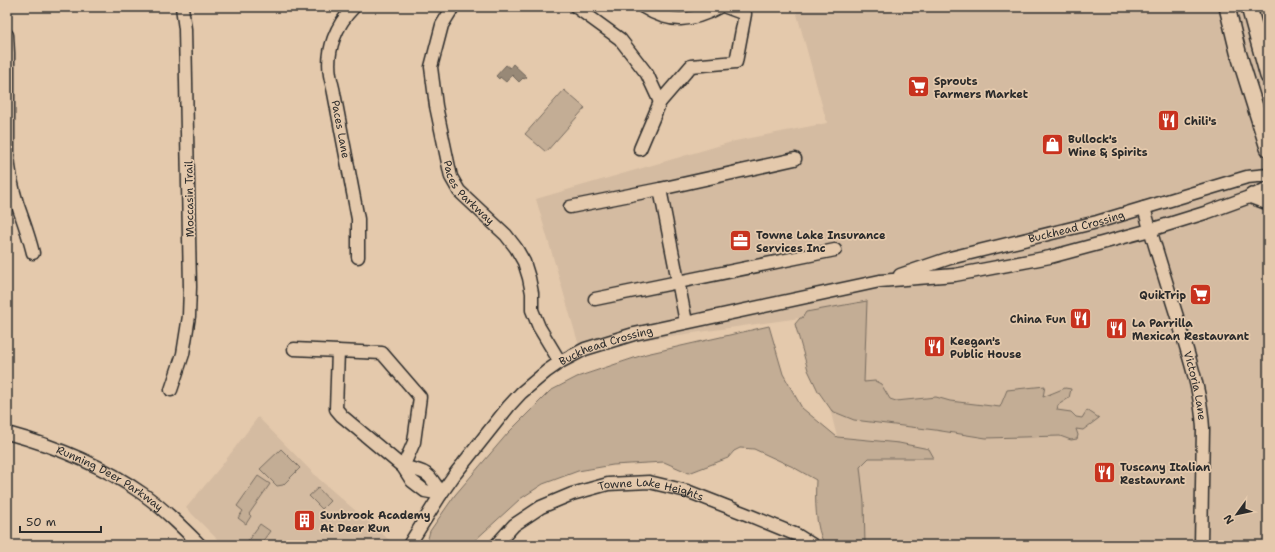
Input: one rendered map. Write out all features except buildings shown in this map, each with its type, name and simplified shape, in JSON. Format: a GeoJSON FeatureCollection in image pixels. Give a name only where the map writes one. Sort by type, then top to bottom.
{"type":"FeatureCollection","features":[{"type":"Feature","properties":{"kind":"main road"},"geometry":{"type":"LineString","coordinates":[[1227,7],[1238,52],[1268,148]]}},
{"type":"Feature","properties":{"kind":"main road"},"geometry":{"type":"LineString","coordinates":[[1248,7],[1268,76]]}},
{"type":"Feature","properties":{"kind":"main road"},"geometry":{"type":"LineString","coordinates":[[1252,196],[1268,202]]}},
{"type":"Feature","properties":{"kind":"street","name":"Moccasin Trail"},"geometry":{"type":"LineString","coordinates":[[171,390],[183,354],[189,316],[190,287],[185,29],[182,7]]}},
{"type":"Feature","properties":{"kind":"street","name":"Paces Lane"},"geometry":{"type":"LineString","coordinates":[[354,7],[346,14],[338,28],[332,43],[329,59],[330,75],[358,219],[358,257]]}},
{"type":"Feature","properties":{"kind":"street","name":"Paces Parkway"},"geometry":{"type":"LineString","coordinates":[[453,7],[442,25],[431,67],[436,106],[451,177],[459,191],[506,235],[516,248],[524,262],[529,278],[532,294],[532,310],[539,327],[560,362]]}},
{"type":"Feature","properties":{"kind":"street"},"geometry":{"type":"LineString","coordinates":[[576,7],[620,39],[647,74],[660,102]]}},
{"type":"Feature","properties":{"kind":"street"},"geometry":{"type":"LineString","coordinates":[[643,7],[663,17],[679,20],[708,13],[720,7]]}},
{"type":"Feature","properties":{"kind":"street"},"geometry":{"type":"LineString","coordinates":[[640,149],[660,102],[691,66],[736,62],[745,14],[726,7]]}},
{"type":"Feature","properties":{"kind":"street"},"geometry":{"type":"LineString","coordinates":[[7,35],[9,171],[17,202],[30,237],[33,253]]}},
{"type":"Feature","properties":{"kind":"street"},"geometry":{"type":"LineString","coordinates":[[570,207],[795,159]]}},
{"type":"Feature","properties":{"kind":"street","name":"Buckhead Crossing"},"geometry":{"type":"LineString","coordinates":[[409,545],[441,494],[469,455],[510,406],[534,382],[560,362],[584,349],[619,338],[686,322],[886,280],[950,258],[1019,240],[1062,232],[1247,177],[1268,175]]}},
{"type":"Feature","properties":{"kind":"street","name":"Buckhead Crossing"},"geometry":{"type":"LineString","coordinates":[[886,280],[955,275],[1057,256],[1150,230],[1252,196],[1268,188]]}},
{"type":"Feature","properties":{"kind":"street"},"geometry":{"type":"LineString","coordinates":[[660,189],[686,322]]}},
{"type":"Feature","properties":{"kind":"street","name":"Victoria Lane"},"geometry":{"type":"LineString","coordinates":[[1144,208],[1199,392],[1202,410],[1203,435],[1201,545]]}},
{"type":"Feature","properties":{"kind":"street"},"geometry":{"type":"LineString","coordinates":[[595,299],[835,250]]}},
{"type":"Feature","properties":{"kind":"street"},"geometry":{"type":"LineString","coordinates":[[294,349],[382,353],[420,397],[414,442],[402,467]]}},
{"type":"Feature","properties":{"kind":"street"},"geometry":{"type":"LineString","coordinates":[[338,351],[336,408],[342,416],[402,467],[412,481],[424,491],[441,494]]}},
{"type":"Feature","properties":{"kind":"street","name":"Running Deer Parkway"},"geometry":{"type":"LineString","coordinates":[[7,433],[55,448],[84,460],[111,474],[143,494],[200,545]]}},
{"type":"Feature","properties":{"kind":"street","name":"Towne Lake Heights"},"geometry":{"type":"LineString","coordinates":[[496,545],[514,525],[541,508],[572,494],[608,484],[649,482],[687,491],[797,535],[813,545]]}},
{"type":"Feature","properties":{"kind":"shaded area"},"geometry":{"type":"Polygon","coordinates":[[[795,7],[1248,7],[1268,57],[1268,545],[836,545],[837,437],[807,317],[580,349],[536,199],[735,141],[827,123],[795,7]]]}},
{"type":"Feature","properties":{"kind":"shaded area"},"geometry":{"type":"Polygon","coordinates":[[[1248,7],[1268,7],[1268,57],[1248,7]]]}},
{"type":"Feature","properties":{"kind":"shaded area"},"geometry":{"type":"Polygon","coordinates":[[[513,64],[527,77],[524,79],[523,78],[519,82],[512,75],[506,82],[500,77],[499,79],[496,76],[506,65],[510,68],[513,64]]]}},
{"type":"Feature","properties":{"kind":"shaded area"},"geometry":{"type":"Polygon","coordinates":[[[564,90],[585,108],[546,152],[525,134],[564,90]]]}},
{"type":"Feature","properties":{"kind":"shaded area"},"geometry":{"type":"Polygon","coordinates":[[[867,301],[864,382],[875,381],[881,384],[890,399],[896,401],[936,397],[950,401],[1000,407],[1007,390],[1045,386],[1043,397],[1065,388],[1071,389],[1069,398],[1058,405],[1057,410],[1071,412],[1076,417],[1082,418],[1087,410],[1099,418],[1083,430],[1076,429],[1078,435],[1077,439],[1071,440],[1060,436],[986,438],[854,420],[832,411],[818,391],[808,370],[795,324],[806,312],[867,301]]]}},
{"type":"Feature","properties":{"kind":"shaded area"},"geometry":{"type":"Polygon","coordinates":[[[769,326],[783,374],[802,408],[837,437],[899,443],[929,449],[934,458],[869,458],[860,467],[864,502],[865,545],[825,545],[817,522],[816,480],[793,467],[754,449],[740,448],[734,451],[728,458],[689,473],[664,462],[613,465],[578,471],[543,484],[520,499],[473,542],[450,546],[427,542],[430,531],[455,495],[508,433],[550,391],[577,377],[646,354],[769,326]]]}},
{"type":"Feature","properties":{"kind":"shaded area"},"geometry":{"type":"Polygon","coordinates":[[[258,417],[319,479],[395,545],[223,545],[186,508],[222,465],[258,417]]]}},
{"type":"Feature","properties":{"kind":"shaded area"},"geometry":{"type":"Polygon","coordinates":[[[281,449],[300,468],[283,485],[277,486],[260,469],[281,449]]]}},
{"type":"Feature","properties":{"kind":"shaded area"},"geometry":{"type":"Polygon","coordinates":[[[258,476],[270,484],[249,514],[251,516],[246,524],[238,518],[243,511],[237,506],[258,476]]]}},
{"type":"Feature","properties":{"kind":"shaded area"},"geometry":{"type":"Polygon","coordinates":[[[318,488],[330,501],[322,509],[309,496],[318,488]]]}},
{"type":"Feature","properties":{"kind":"shaded area"},"geometry":{"type":"Polygon","coordinates":[[[260,524],[270,531],[260,545],[251,545],[247,542],[260,524]]]}},
{"type":"Feature","properties":{"kind":"place","name":"Sprouts Farmers Market"},"geometry":{"type":"Point","coordinates":[919,87]}},
{"type":"Feature","properties":{"kind":"place","name":"Chili's"},"geometry":{"type":"Point","coordinates":[1168,121]}},
{"type":"Feature","properties":{"kind":"place","name":"Bullock's Wine & Spirits"},"geometry":{"type":"Point","coordinates":[1052,145]}},
{"type":"Feature","properties":{"kind":"place","name":"Towne Lake Insurance Services Inc"},"geometry":{"type":"Point","coordinates":[740,241]}},
{"type":"Feature","properties":{"kind":"place","name":"QuikTrip"},"geometry":{"type":"Point","coordinates":[1201,295]}},
{"type":"Feature","properties":{"kind":"place","name":"China Fun"},"geometry":{"type":"Point","coordinates":[1081,319]}},
{"type":"Feature","properties":{"kind":"place","name":"La Parrilla Mexican Restaurant"},"geometry":{"type":"Point","coordinates":[1117,329]}},
{"type":"Feature","properties":{"kind":"place","name":"Keegan's Public House"},"geometry":{"type":"Point","coordinates":[935,347]}},
{"type":"Feature","properties":{"kind":"place","name":"Tuscany Italian Restaurant"},"geometry":{"type":"Point","coordinates":[1104,473]}},
{"type":"Feature","properties":{"kind":"place","name":"Sunbrook Academy At Deer Run"},"geometry":{"type":"Point","coordinates":[304,521]}}]}
